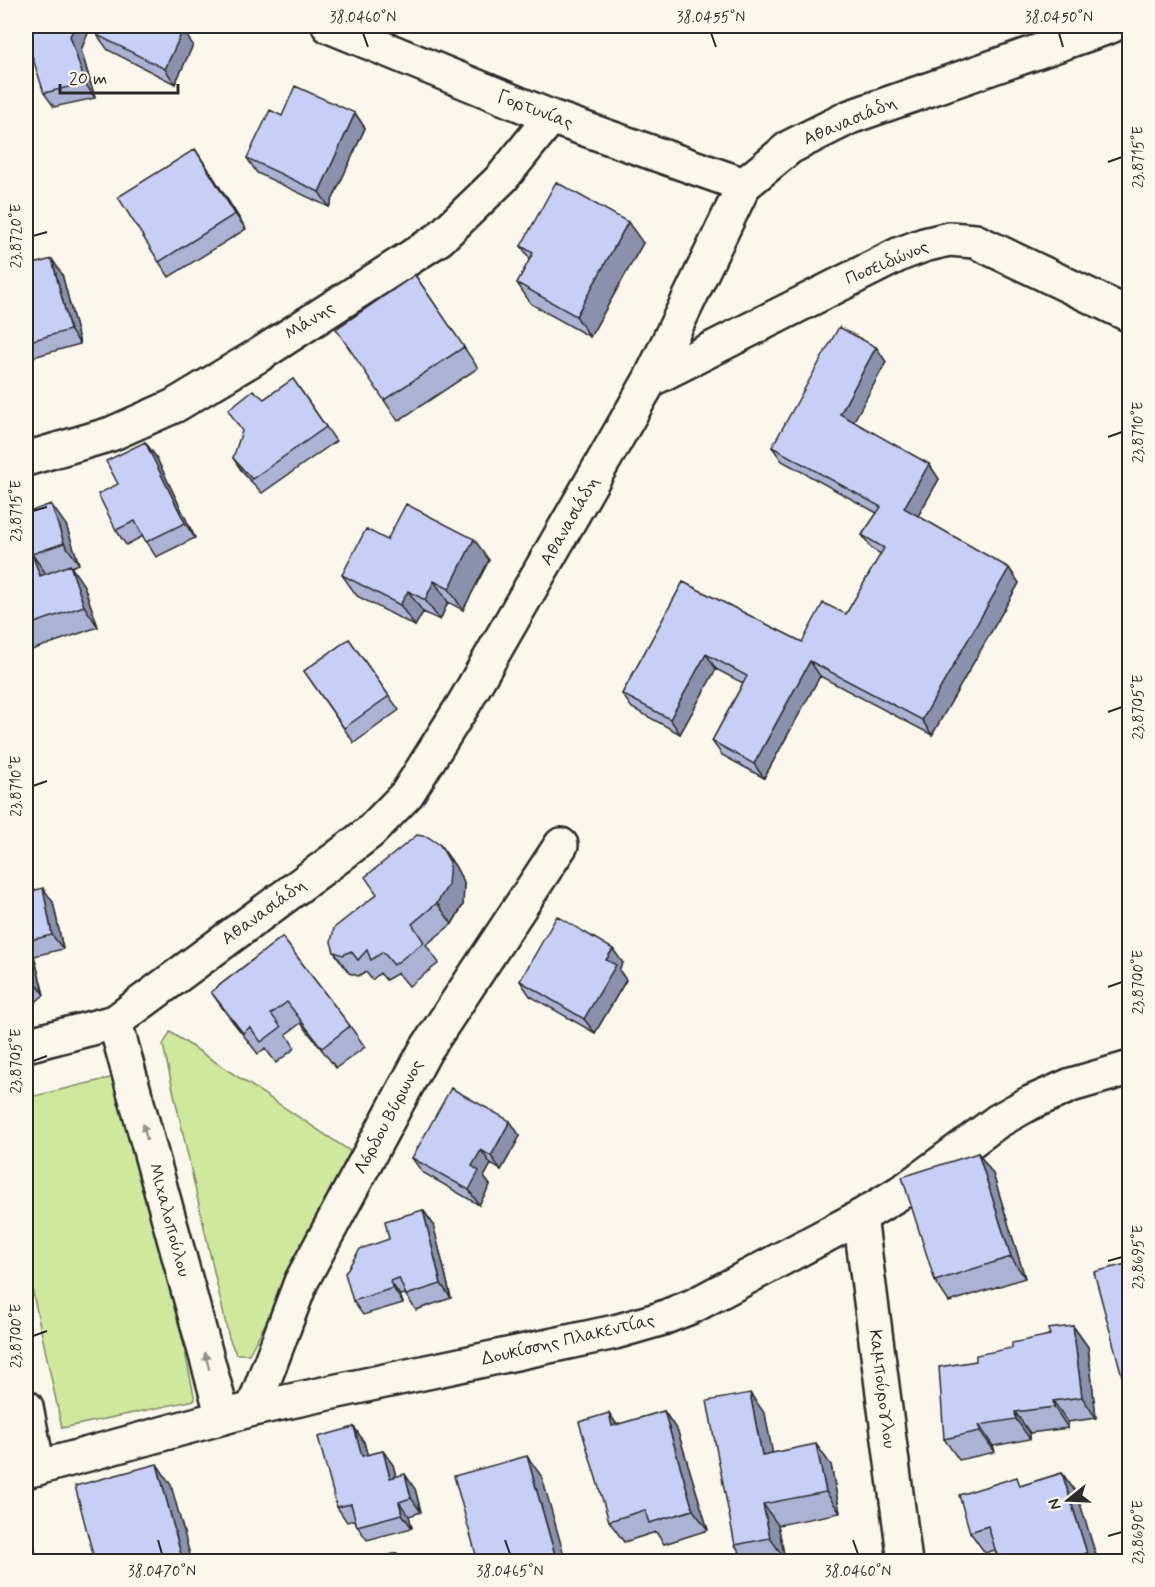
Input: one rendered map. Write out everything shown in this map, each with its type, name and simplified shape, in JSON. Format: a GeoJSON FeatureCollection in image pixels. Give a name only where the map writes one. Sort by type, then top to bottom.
{"type":"FeatureCollection","features":[{"type":"Feature","properties":{"kind":"street","name":"Γορτυνίας"},"geometry":{"type":"LineString","coordinates":[[329,26],[551,117],[744,185]]}},
{"type":"Feature","properties":{"kind":"street","name":"Αθανασιάδη"},"geometry":{"type":"LineString","coordinates":[[26,1045],[115,1022],[338,857],[370,832],[407,794],[498,645],[650,380],[744,185],[790,147],[850,117],[1111,26]]}},
{"type":"Feature","properties":{"kind":"street","name":"Μάνης"},"geometry":{"type":"LineString","coordinates":[[26,459],[111,434],[174,406],[259,355],[439,239],[502,178],[551,117]]}},
{"type":"Feature","properties":{"kind":"street","name":"Ποσειδώνος"},"geometry":{"type":"LineString","coordinates":[[650,380],[863,271],[908,251],[949,239],[975,241],[1130,315]]}},
{"type":"Feature","properties":{"kind":"street","name":"Λόρδου Βύρωνος"},"geometry":{"type":"LineString","coordinates":[[238,1413],[301,1282],[424,1051],[561,845]]}},
{"type":"Feature","properties":{"kind":"street","name":"Μιχαλοπούλου"},"geometry":{"type":"LineString","coordinates":[[115,1022],[238,1413]]}},
{"type":"Feature","properties":{"kind":"street","name":"Δουκίσσης Πλακεντίας"},"geometry":{"type":"LineString","coordinates":[[32,1470],[238,1413],[615,1332],[660,1319],[693,1306],[860,1217],[906,1189],[998,1121],[1030,1103],[1071,1085],[1130,1068]]}},
{"type":"Feature","properties":{"kind":"street","name":"Καμπούρογλου"},"geometry":{"type":"LineString","coordinates":[[860,1217],[905,1562]]}},
{"type":"Feature","properties":{"kind":"street"},"geometry":{"type":"LineString","coordinates":[[26,1407],[32,1470]]}},
{"type":"Feature","properties":{"kind":"green space"},"geometry":{"type":"Polygon","coordinates":[[[170,1032],[356,1155],[249,1354],[236,1354],[229,1338],[163,1045],[170,1032]]]}},
{"type":"Feature","properties":{"kind":"green space"},"geometry":{"type":"Polygon","coordinates":[[[127,1074],[195,1400],[62,1428],[26,1261],[26,1098],[127,1074]]]}},
{"type":"Feature","properties":{"kind":"building"},"geometry":{"type":"Polygon","coordinates":[[[26,26],[75,26],[70,36],[85,83],[44,93],[26,37],[26,26]]]}},
{"type":"Feature","properties":{"kind":"building"},"geometry":{"type":"Polygon","coordinates":[[[102,26],[174,26],[183,30],[165,69],[97,35],[102,26]]]}},
{"type":"Feature","properties":{"kind":"building"},"geometry":{"type":"Polygon","coordinates":[[[295,86],[355,113],[319,192],[247,158],[270,110],[282,116],[295,86]]]}},
{"type":"Feature","properties":{"kind":"building"},"geometry":{"type":"Polygon","coordinates":[[[195,149],[235,214],[159,262],[118,197],[195,149]]]}},
{"type":"Feature","properties":{"kind":"building"},"geometry":{"type":"Polygon","coordinates":[[[556,182],[628,222],[576,316],[517,283],[533,253],[521,246],[556,182]]]}},
{"type":"Feature","properties":{"kind":"building"},"geometry":{"type":"Polygon","coordinates":[[[52,259],[70,330],[26,342],[26,266],[52,259]]]}},
{"type":"Feature","properties":{"kind":"building"},"geometry":{"type":"Polygon","coordinates":[[[415,275],[464,347],[384,400],[336,329],[415,275]]]}},
{"type":"Feature","properties":{"kind":"building"},"geometry":{"type":"Polygon","coordinates":[[[839,327],[876,347],[840,414],[929,464],[904,508],[1009,568],[922,720],[810,661],[754,764],[712,741],[747,676],[706,654],[670,719],[622,694],[683,582],[802,642],[823,603],[846,614],[884,548],[862,535],[881,507],[772,447],[839,327]]]}},
{"type":"Feature","properties":{"kind":"building"},"geometry":{"type":"Polygon","coordinates":[[[293,379],[326,427],[252,479],[233,458],[242,431],[228,410],[253,390],[264,399],[293,379]]]}},
{"type":"Feature","properties":{"kind":"building"},"geometry":{"type":"Polygon","coordinates":[[[145,442],[185,523],[146,542],[135,521],[116,530],[98,494],[118,484],[106,461],[145,442]]]}},
{"type":"Feature","properties":{"kind":"building"},"geometry":{"type":"Polygon","coordinates":[[[51,504],[64,543],[32,554],[40,576],[70,565],[84,606],[26,626],[26,513],[51,504]]]}},
{"type":"Feature","properties":{"kind":"building"},"geometry":{"type":"Polygon","coordinates":[[[406,504],[474,539],[449,589],[434,581],[425,600],[408,591],[400,605],[342,575],[366,529],[387,540],[406,504]]]}},
{"type":"Feature","properties":{"kind":"building"},"geometry":{"type":"Polygon","coordinates":[[[349,639],[389,696],[344,728],[304,671],[349,639]]]}},
{"type":"Feature","properties":{"kind":"building"},"geometry":{"type":"Polygon","coordinates":[[[417,835],[428,837],[440,845],[450,862],[448,885],[437,903],[412,924],[424,942],[394,965],[383,952],[371,960],[367,950],[358,960],[351,951],[343,955],[334,952],[331,942],[334,928],[377,894],[365,877],[417,835]]]}},
{"type":"Feature","properties":{"kind":"building"},"geometry":{"type":"Polygon","coordinates":[[[43,888],[52,935],[26,941],[26,893],[43,888]]]}},
{"type":"Feature","properties":{"kind":"building"},"geometry":{"type":"Polygon","coordinates":[[[557,916],[613,949],[606,960],[616,965],[584,1019],[520,981],[557,916]]]}},
{"type":"Feature","properties":{"kind":"building"},"geometry":{"type":"Polygon","coordinates":[[[282,937],[350,1026],[322,1048],[287,1002],[271,1014],[281,1027],[261,1042],[250,1027],[243,1033],[211,992],[282,937]]]}},
{"type":"Feature","properties":{"kind":"building"},"geometry":{"type":"Polygon","coordinates":[[[26,947],[34,980],[26,987],[26,947]]]}},
{"type":"Feature","properties":{"kind":"building"},"geometry":{"type":"Polygon","coordinates":[[[451,1088],[510,1121],[491,1156],[481,1150],[472,1166],[479,1171],[469,1190],[412,1158],[451,1088]]]}},
{"type":"Feature","properties":{"kind":"building"},"geometry":{"type":"Polygon","coordinates":[[[978,1153],[1011,1257],[935,1281],[902,1177],[978,1153]]]}},
{"type":"Feature","properties":{"kind":"building"},"geometry":{"type":"Polygon","coordinates":[[[423,1210],[441,1284],[406,1295],[399,1278],[390,1281],[393,1288],[353,1301],[345,1273],[360,1249],[389,1239],[385,1221],[423,1210]]]}},
{"type":"Feature","properties":{"kind":"building"},"geometry":{"type":"Polygon","coordinates":[[[1130,1263],[1130,1402],[1129,1402],[1094,1272],[1130,1263]]]}},
{"type":"Feature","properties":{"kind":"building"},"geometry":{"type":"Polygon","coordinates":[[[1073,1326],[1082,1397],[1053,1401],[1054,1407],[1015,1412],[1016,1419],[979,1425],[980,1431],[944,1439],[939,1367],[976,1361],[976,1355],[1012,1348],[1012,1343],[1050,1335],[1048,1329],[1073,1326]]]}},
{"type":"Feature","properties":{"kind":"building"},"geometry":{"type":"Polygon","coordinates":[[[750,1393],[762,1455],[816,1444],[826,1492],[763,1504],[770,1538],[735,1545],[707,1401],[750,1393]]]}},
{"type":"Feature","properties":{"kind":"building"},"geometry":{"type":"Polygon","coordinates":[[[664,1411],[693,1510],[649,1523],[645,1510],[609,1521],[579,1422],[609,1413],[612,1426],[664,1411]]]}},
{"type":"Feature","properties":{"kind":"building"},"geometry":{"type":"Polygon","coordinates":[[[354,1427],[362,1456],[383,1451],[390,1478],[405,1474],[411,1498],[399,1502],[402,1514],[357,1526],[351,1504],[337,1507],[318,1437],[354,1427]]]}},
{"type":"Feature","properties":{"kind":"building"},"geometry":{"type":"Polygon","coordinates":[[[527,1456],[557,1562],[478,1562],[454,1476],[527,1456]]]}},
{"type":"Feature","properties":{"kind":"building"},"geometry":{"type":"Polygon","coordinates":[[[157,1464],[183,1562],[95,1562],[75,1486],[157,1464]]]}},
{"type":"Feature","properties":{"kind":"building"},"geometry":{"type":"Polygon","coordinates":[[[1062,1473],[1087,1553],[1060,1562],[999,1562],[988,1526],[970,1532],[959,1495],[1017,1477],[1020,1486],[1062,1473]]]}},
{"type":"Feature","properties":{"kind":"building"},"geometry":{"type":"Polygon","coordinates":[[[26,1538],[32,1562],[26,1562],[26,1538]]]}},
{"type":"Feature","properties":{"kind":"building"},"geometry":{"type":"Polygon","coordinates":[[[397,1553],[399,1562],[364,1562],[397,1553]]]}},
{"type":"Feature","properties":{"kind":"building"},"geometry":{"type":"Polygon","coordinates":[[[291,1558],[292,1562],[277,1562],[291,1558]]]}}]}
